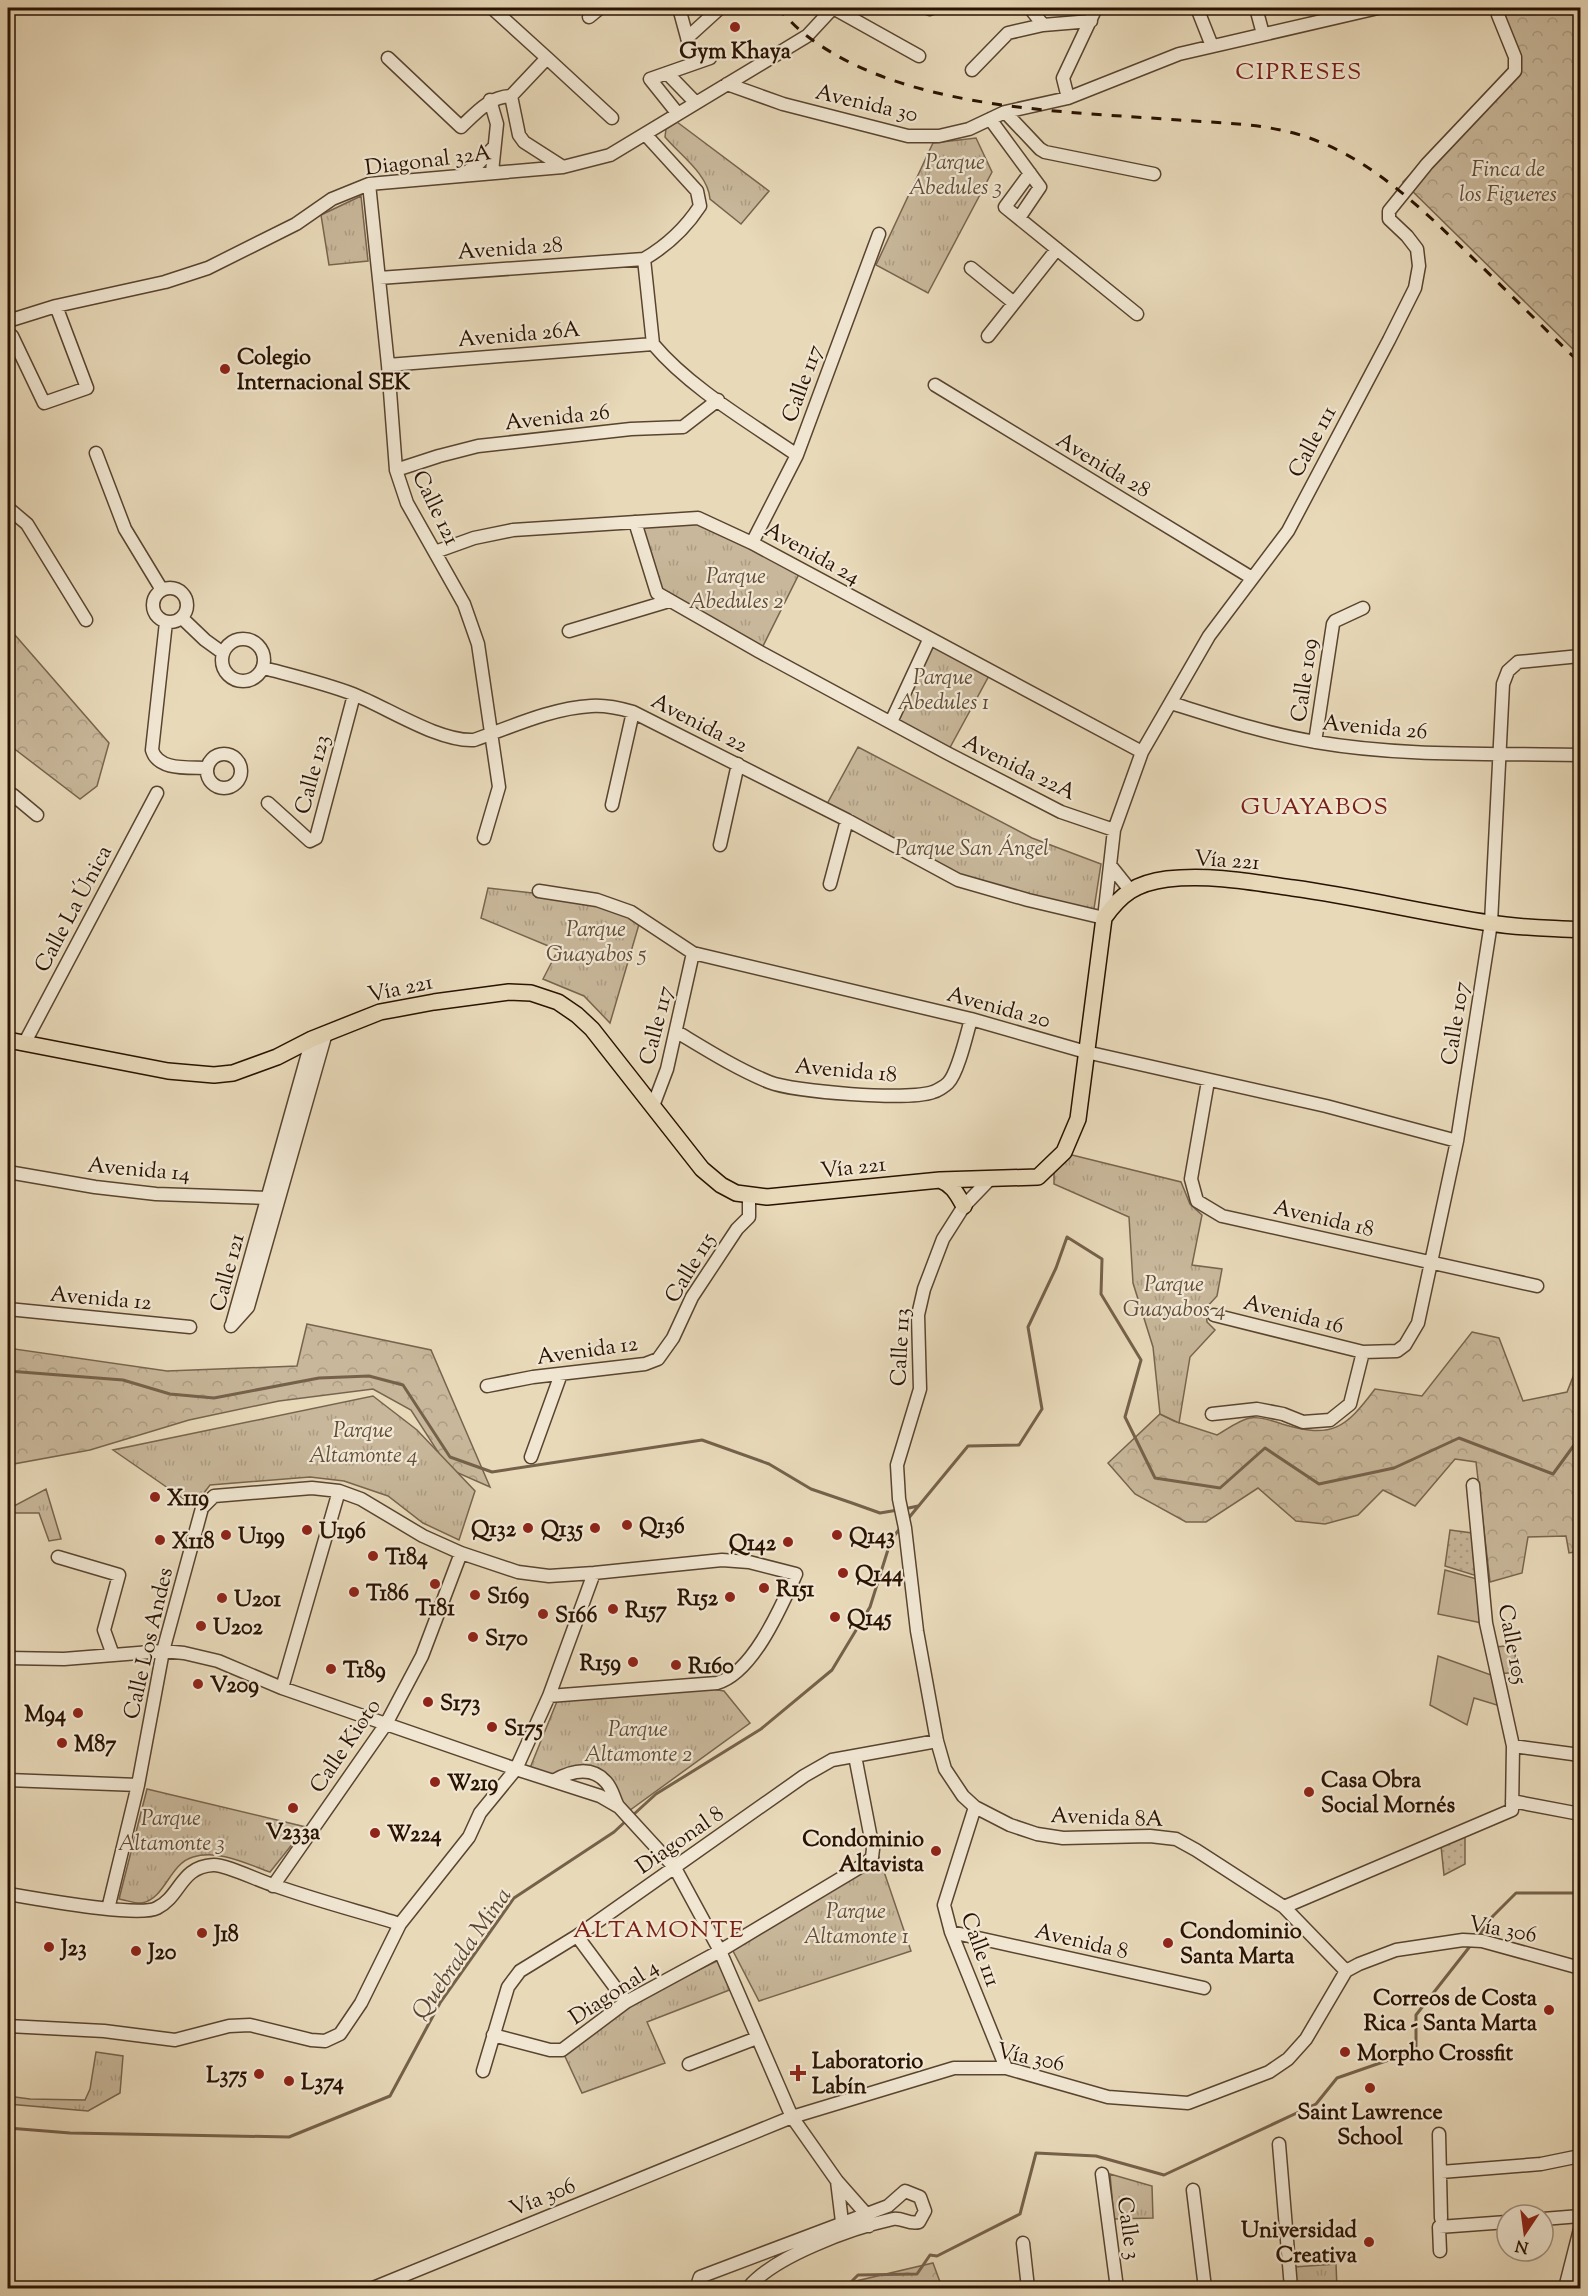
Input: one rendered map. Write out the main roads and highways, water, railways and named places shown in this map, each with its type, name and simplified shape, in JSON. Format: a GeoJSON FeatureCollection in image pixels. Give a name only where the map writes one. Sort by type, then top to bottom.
{"type":"FeatureCollection","features":[{"type":"Feature","properties":{"kind":"main road","name":"Vía 221"},"geometry":{"type":"LineString","coordinates":[[8,1040],[168,1071],[214,1075],[233,1073],[277,1057],[319,1036],[380,1011],[509,992],[531,993],[558,1002],[592,1029],[702,1169],[721,1185],[736,1193],[767,1197],[939,1180],[1038,1178],[1064,1152],[1078,1119],[1104,918],[1118,899],[1130,890],[1165,879],[1200,877],[1351,896],[1491,923],[1581,930]]}},
{"type":"Feature","properties":{"kind":"main road"},"geometry":{"type":"LineString","coordinates":[[939,1180],[949,1184],[964,1206]]}},
{"type":"Feature","properties":{"kind":"waterway","name":"Quebrada Mina"},"geometry":{"type":"LineString","coordinates":[[907,1520],[968,1446],[1019,1445],[1042,1409],[1028,1327],[1056,1268],[1067,1237],[1102,1259],[1101,1294],[1141,1360],[1125,1417],[1155,1478],[1220,1488],[1265,1448],[1319,1484],[1394,1468],[1459,1438],[1553,1474],[1580,1437]]}},
{"type":"Feature","properties":{"kind":"waterway"},"geometry":{"type":"LineString","coordinates":[[8,1371],[123,1380],[170,1394],[214,1398],[319,1378],[369,1376],[403,1385],[450,1457],[492,1472],[702,1440],[769,1464],[811,1489],[880,1513],[898,1510]]}},
{"type":"Feature","properties":{"kind":"waterway"},"geometry":{"type":"LineString","coordinates":[[904,1509],[918,1506]]}},
{"type":"Feature","properties":{"kind":"waterway","name":"Quebrada Mina"},"geometry":{"type":"LineString","coordinates":[[633,1815],[656,1794],[761,1729],[832,1670],[870,1607],[891,1540],[901,1527]]}},
{"type":"Feature","properties":{"kind":"waterway","name":"Quebrada Mina"},"geometry":{"type":"LineString","coordinates":[[8,2128],[70,2133],[289,2137],[390,2096],[440,2003],[514,1898],[614,1832],[628,1819]]}},
{"type":"Feature","properties":{"kind":"waterway"},"geometry":{"type":"LineString","coordinates":[[1477,1938],[1493,1916],[1516,1893],[1580,1893]]}},
{"type":"Feature","properties":{"kind":"waterway"},"geometry":{"type":"LineString","coordinates":[[845,2288],[858,2275],[917,2274],[930,2255],[937,2256],[1020,2214],[1036,2153],[1096,2156],[1164,2175],[1316,2104],[1337,2078],[1406,2054],[1416,2046],[1416,2015],[1471,1945]]}},
{"type":"Feature","properties":{"kind":"railway"},"geometry":{"type":"LineString","coordinates":[[777,8],[799,30],[846,60],[889,79],[936,93],[1035,109],[1253,126],[1282,130],[1324,143],[1372,171],[1417,205],[1580,363]]}},
{"type":"Feature","properties":{"kind":"place","name":"Gym Khaya"},"geometry":{"type":"Point","coordinates":[735,27]}},
{"type":"Feature","properties":{"kind":"place","name":"Colegio Internacional SEK"},"geometry":{"type":"Point","coordinates":[225,369]}},
{"type":"Feature","properties":{"kind":"place","name":"X119"},"geometry":{"type":"Point","coordinates":[155,1497]}},
{"type":"Feature","properties":{"kind":"place","name":"Q136"},"geometry":{"type":"Point","coordinates":[627,1525]}},
{"type":"Feature","properties":{"kind":"place","name":"Q132"},"geometry":{"type":"Point","coordinates":[528,1528]}},
{"type":"Feature","properties":{"kind":"place","name":"Q135"},"geometry":{"type":"Point","coordinates":[595,1528]}},
{"type":"Feature","properties":{"kind":"place","name":"U196"},"geometry":{"type":"Point","coordinates":[307,1530]}},
{"type":"Feature","properties":{"kind":"place","name":"U199"},"geometry":{"type":"Point","coordinates":[226,1535]}},
{"type":"Feature","properties":{"kind":"place","name":"Q143"},"geometry":{"type":"Point","coordinates":[837,1535]}},
{"type":"Feature","properties":{"kind":"place","name":"X118"},"geometry":{"type":"Point","coordinates":[160,1540]}},
{"type":"Feature","properties":{"kind":"place","name":"Q142"},"geometry":{"type":"Point","coordinates":[788,1542]}},
{"type":"Feature","properties":{"kind":"place","name":"T184"},"geometry":{"type":"Point","coordinates":[373,1556]}},
{"type":"Feature","properties":{"kind":"place","name":"Q144"},"geometry":{"type":"Point","coordinates":[843,1573]}},
{"type":"Feature","properties":{"kind":"place","name":"T181"},"geometry":{"type":"Point","coordinates":[435,1584]}},
{"type":"Feature","properties":{"kind":"place","name":"R151"},"geometry":{"type":"Point","coordinates":[764,1588]}},
{"type":"Feature","properties":{"kind":"place","name":"T186"},"geometry":{"type":"Point","coordinates":[354,1592]}},
{"type":"Feature","properties":{"kind":"place","name":"S169"},"geometry":{"type":"Point","coordinates":[475,1595]}},
{"type":"Feature","properties":{"kind":"place","name":"R152"},"geometry":{"type":"Point","coordinates":[730,1597]}},
{"type":"Feature","properties":{"kind":"place","name":"U201"},"geometry":{"type":"Point","coordinates":[222,1598]}},
{"type":"Feature","properties":{"kind":"place","name":"R157"},"geometry":{"type":"Point","coordinates":[613,1609]}},
{"type":"Feature","properties":{"kind":"place","name":"S166"},"geometry":{"type":"Point","coordinates":[543,1614]}},
{"type":"Feature","properties":{"kind":"place","name":"Q145"},"geometry":{"type":"Point","coordinates":[835,1617]}},
{"type":"Feature","properties":{"kind":"place","name":"U202"},"geometry":{"type":"Point","coordinates":[201,1626]}},
{"type":"Feature","properties":{"kind":"place","name":"S170"},"geometry":{"type":"Point","coordinates":[473,1637]}},
{"type":"Feature","properties":{"kind":"place","name":"R159"},"geometry":{"type":"Point","coordinates":[633,1662]}},
{"type":"Feature","properties":{"kind":"place","name":"R160"},"geometry":{"type":"Point","coordinates":[676,1665]}},
{"type":"Feature","properties":{"kind":"place","name":"T189"},"geometry":{"type":"Point","coordinates":[331,1669]}},
{"type":"Feature","properties":{"kind":"place","name":"V209"},"geometry":{"type":"Point","coordinates":[198,1684]}},
{"type":"Feature","properties":{"kind":"place","name":"S173"},"geometry":{"type":"Point","coordinates":[428,1702]}},
{"type":"Feature","properties":{"kind":"place","name":"M94"},"geometry":{"type":"Point","coordinates":[78,1713]}},
{"type":"Feature","properties":{"kind":"place","name":"S175"},"geometry":{"type":"Point","coordinates":[492,1727]}},
{"type":"Feature","properties":{"kind":"place","name":"M87"},"geometry":{"type":"Point","coordinates":[62,1743]}},
{"type":"Feature","properties":{"kind":"place","name":"W219"},"geometry":{"type":"Point","coordinates":[435,1782]}},
{"type":"Feature","properties":{"kind":"place","name":"Casa Obra Social Mornés"},"geometry":{"type":"Point","coordinates":[1309,1792]}},
{"type":"Feature","properties":{"kind":"place","name":"V233a"},"geometry":{"type":"Point","coordinates":[293,1808]}},
{"type":"Feature","properties":{"kind":"place","name":"W224"},"geometry":{"type":"Point","coordinates":[375,1833]}},
{"type":"Feature","properties":{"kind":"place","name":"Condominio Altavista"},"geometry":{"type":"Point","coordinates":[936,1851]}},
{"type":"Feature","properties":{"kind":"place","name":"J18"},"geometry":{"type":"Point","coordinates":[202,1933]}},
{"type":"Feature","properties":{"kind":"place","name":"Condominio Santa Marta"},"geometry":{"type":"Point","coordinates":[1168,1943]}},
{"type":"Feature","properties":{"kind":"place","name":"J23"},"geometry":{"type":"Point","coordinates":[49,1947]}},
{"type":"Feature","properties":{"kind":"place","name":"J20"},"geometry":{"type":"Point","coordinates":[136,1951]}},
{"type":"Feature","properties":{"kind":"place","name":"Correos de Costa Rica - Santa Marta"},"geometry":{"type":"Point","coordinates":[1549,2010]}},
{"type":"Feature","properties":{"kind":"place","name":"Morpho Crossfit"},"geometry":{"type":"Point","coordinates":[1345,2052]}},
{"type":"Feature","properties":{"kind":"place","name":"Laboratorio Labín"},"geometry":{"type":"Point","coordinates":[798,2073]}},
{"type":"Feature","properties":{"kind":"place","name":"L375"},"geometry":{"type":"Point","coordinates":[259,2074]}},
{"type":"Feature","properties":{"kind":"place","name":"L374"},"geometry":{"type":"Point","coordinates":[289,2081]}},
{"type":"Feature","properties":{"kind":"place","name":"Saint Lawrence School"},"geometry":{"type":"Point","coordinates":[1370,2088]}},
{"type":"Feature","properties":{"kind":"place","name":"Universidad Creativa"},"geometry":{"type":"Point","coordinates":[1369,2242]}},
{"type":"Feature","properties":{"kind":"district","name":"CIPRESES"},"geometry":{"type":"Point","coordinates":[1299,71]}},
{"type":"Feature","properties":{"kind":"district","name":"GUAYABOS"},"geometry":{"type":"Point","coordinates":[1315,806]}},
{"type":"Feature","properties":{"kind":"district","name":"ALTAMONTE"},"geometry":{"type":"Point","coordinates":[659,1929]}},
{"type":"Feature","properties":{"kind":"park label","name":"Parque Abedules 3"},"geometry":{"type":"Point","coordinates":[955,174]}},
{"type":"Feature","properties":{"kind":"park label","name":"Finca de los Figueres"},"geometry":{"type":"Point","coordinates":[1508,180]}},
{"type":"Feature","properties":{"kind":"park label","name":"Parque Abedules 2"},"geometry":{"type":"Point","coordinates":[736,588]}},
{"type":"Feature","properties":{"kind":"park label","name":"Parque Abedules 1"},"geometry":{"type":"Point","coordinates":[943,688]}},
{"type":"Feature","properties":{"kind":"park label","name":"Parque San Ángel"},"geometry":{"type":"Point","coordinates":[972,847]}},
{"type":"Feature","properties":{"kind":"park label","name":"Parque Guayabos 5"},"geometry":{"type":"Point","coordinates":[596,940]}},
{"type":"Feature","properties":{"kind":"park label","name":"Parque Guayabos 4"},"geometry":{"type":"Point","coordinates":[1174,1296]}},
{"type":"Feature","properties":{"kind":"park label","name":"Parque Altamonte 4"},"geometry":{"type":"Point","coordinates":[363,1442]}},
{"type":"Feature","properties":{"kind":"park label","name":"Parque Altamonte 2"},"geometry":{"type":"Point","coordinates":[638,1740]}},
{"type":"Feature","properties":{"kind":"park label","name":"Parque Altamonte 3"},"geometry":{"type":"Point","coordinates":[171,1830]}},
{"type":"Feature","properties":{"kind":"park label","name":"Parque Altamonte 1"},"geometry":{"type":"Point","coordinates":[856,1922]}}]}
